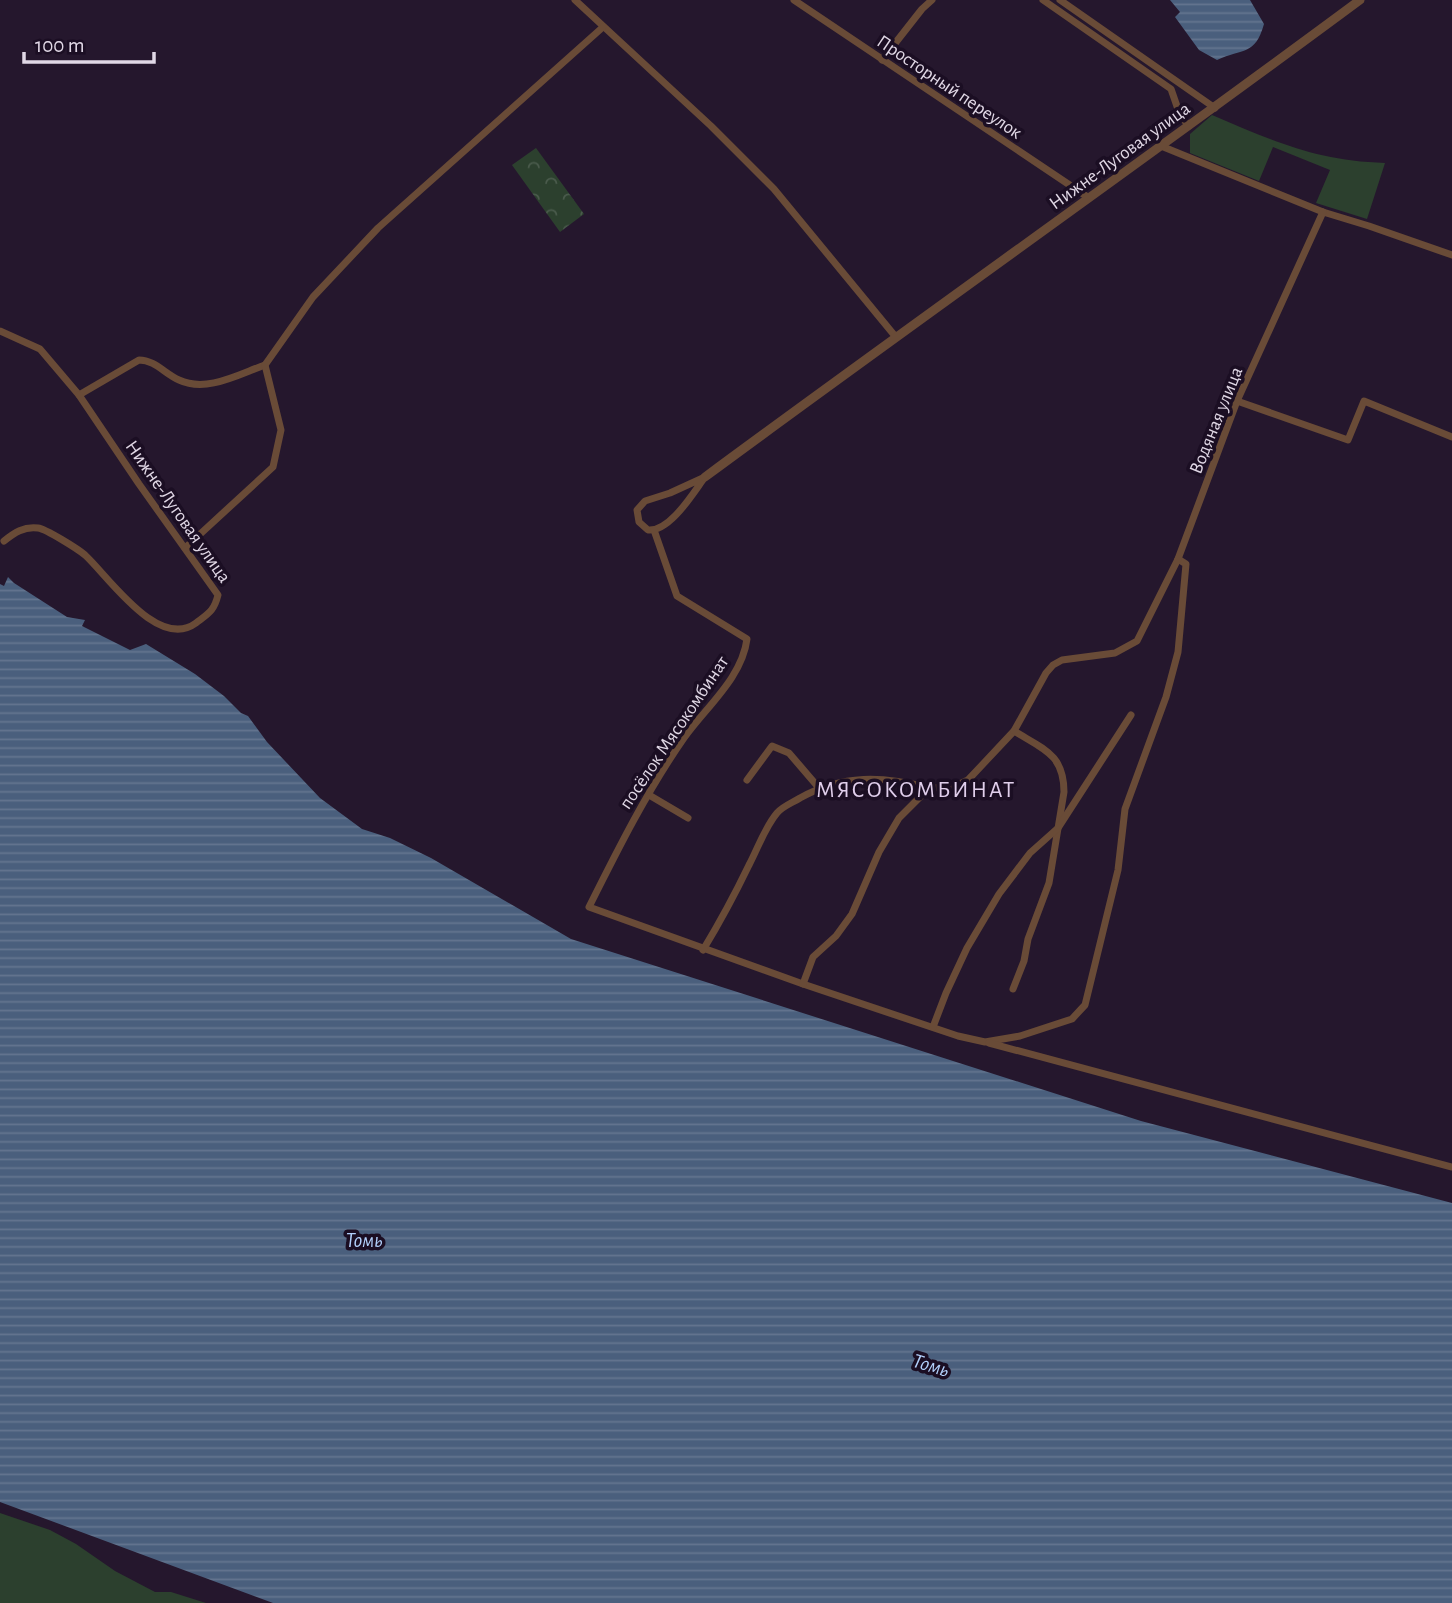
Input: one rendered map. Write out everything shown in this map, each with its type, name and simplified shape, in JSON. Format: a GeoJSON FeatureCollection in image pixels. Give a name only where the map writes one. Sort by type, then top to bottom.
{"type":"FeatureCollection","features":[{"type":"Feature","properties":{"kind":"street"},"geometry":{"type":"LineString","coordinates":[[575,0],[711,126],[774,189],[895,336]]}},
{"type":"Feature","properties":{"kind":"street","name":"Просторный переулок"},"geometry":{"type":"LineString","coordinates":[[794,0],[1089,198]]}},
{"type":"Feature","properties":{"kind":"street"},"geometry":{"type":"LineString","coordinates":[[882,60],[932,0]]}},
{"type":"Feature","properties":{"kind":"street"},"geometry":{"type":"LineString","coordinates":[[1043,0],[1171,89],[1180,115],[1189,127]]}},
{"type":"Feature","properties":{"kind":"street"},"geometry":{"type":"LineString","coordinates":[[1060,0],[1215,108]]}},
{"type":"Feature","properties":{"kind":"street","name":"Нижне-Луговая улица"},"geometry":{"type":"LineString","coordinates":[[705,477],[895,336],[1189,127],[1360,0]]}},
{"type":"Feature","properties":{"kind":"street"},"geometry":{"type":"LineString","coordinates":[[79,395],[139,360],[151,362],[180,380],[196,384],[212,384],[265,365],[313,297],[378,228],[603,27]]}},
{"type":"Feature","properties":{"kind":"street"},"geometry":{"type":"LineString","coordinates":[[1161,146],[1323,212],[1452,256]]}},
{"type":"Feature","properties":{"kind":"street","name":"Водяная улица"},"geometry":{"type":"LineString","coordinates":[[1014,731],[1053,665],[1062,660],[1115,653],[1137,640],[1178,559],[1237,401],[1323,212]]}},
{"type":"Feature","properties":{"kind":"street","name":"Нижне-Луговая улица"},"geometry":{"type":"LineString","coordinates":[[0,331],[40,349],[79,395],[218,595],[214,609],[191,626],[175,630],[155,622],[115,590],[85,554],[39,528],[18,530],[4,541]]}},
{"type":"Feature","properties":{"kind":"street"},"geometry":{"type":"LineString","coordinates":[[185,548],[273,467],[281,430],[265,365]]}},
{"type":"Feature","properties":{"kind":"street"},"geometry":{"type":"LineString","coordinates":[[1237,401],[1348,440],[1364,401],[1452,438]]}},
{"type":"Feature","properties":{"kind":"street"},"geometry":{"type":"LineString","coordinates":[[705,477],[664,526],[648,530],[639,522],[637,510],[645,501],[705,477]]}},
{"type":"Feature","properties":{"kind":"street","name":"посёлок Мясокомбинат"},"geometry":{"type":"LineString","coordinates":[[654,530],[677,596],[747,639],[745,653],[734,672],[684,738],[630,824],[589,907],[703,950],[958,1036],[985,1042],[1020,1036],[1072,1019],[1085,1005],[1118,870],[1125,809],[1166,697],[1178,652],[1186,564],[1178,559]]}},
{"type":"Feature","properties":{"kind":"street"},"geometry":{"type":"LineString","coordinates":[[933,1027],[967,948],[999,894],[1030,853],[1058,828],[1131,715]]}},
{"type":"Feature","properties":{"kind":"street"},"geometry":{"type":"LineString","coordinates":[[703,950],[729,907],[775,815],[786,806],[819,788],[876,778],[929,788],[954,786],[968,780],[1014,731],[1050,753],[1061,765],[1064,792],[1049,883],[1013,989]]}},
{"type":"Feature","properties":{"kind":"street"},"geometry":{"type":"LineString","coordinates":[[747,780],[772,746],[789,752],[819,788]]}},
{"type":"Feature","properties":{"kind":"street"},"geometry":{"type":"LineString","coordinates":[[803,984],[813,957],[836,936],[852,914],[879,852],[899,818],[929,788]]}},
{"type":"Feature","properties":{"kind":"street"},"geometry":{"type":"LineString","coordinates":[[649,795],[688,818]]}},
{"type":"Feature","properties":{"kind":"street"},"geometry":{"type":"LineString","coordinates":[[985,1042],[1452,1167]]}},
{"type":"Feature","properties":{"kind":"green space"},"geometry":{"type":"Polygon","coordinates":[[[1212,115],[1275,141],[1316,154],[1385,163],[1367,219],[1316,203],[1330,170],[1273,147],[1259,181],[1190,153],[1190,134],[1212,115]]]}},
{"type":"Feature","properties":{"kind":"green space"},"geometry":{"type":"Polygon","coordinates":[[[536,148],[584,214],[560,232],[512,165],[536,148]]]}},
{"type":"Feature","properties":{"kind":"green space"},"geometry":{"type":"Polygon","coordinates":[[[0,1513],[50,1530],[115,1571],[155,1592],[171,1592],[206,1603],[0,1603],[0,1513]]]}},
{"type":"Feature","properties":{"kind":"water"},"geometry":{"type":"Polygon","coordinates":[[[1170,0],[1250,0],[1264,24],[1257,41],[1247,50],[1217,60],[1199,50],[1175,17],[1180,12],[1170,0]]]}},
{"type":"Feature","properties":{"kind":"water","name":"Томь"},"geometry":{"type":"Polygon","coordinates":[[[8,577],[67,617],[85,620],[82,626],[130,650],[146,644],[195,674],[248,716],[267,742],[320,798],[362,829],[390,838],[431,858],[571,939],[1141,1121],[1452,1203],[1452,1603],[273,1603],[0,1502],[0,584],[4,586],[8,577]]]}},
{"type":"Feature","properties":{"kind":"district","name":"МЯСОКОМБИНАТ"},"geometry":{"type":"Point","coordinates":[916,789]}}]}
